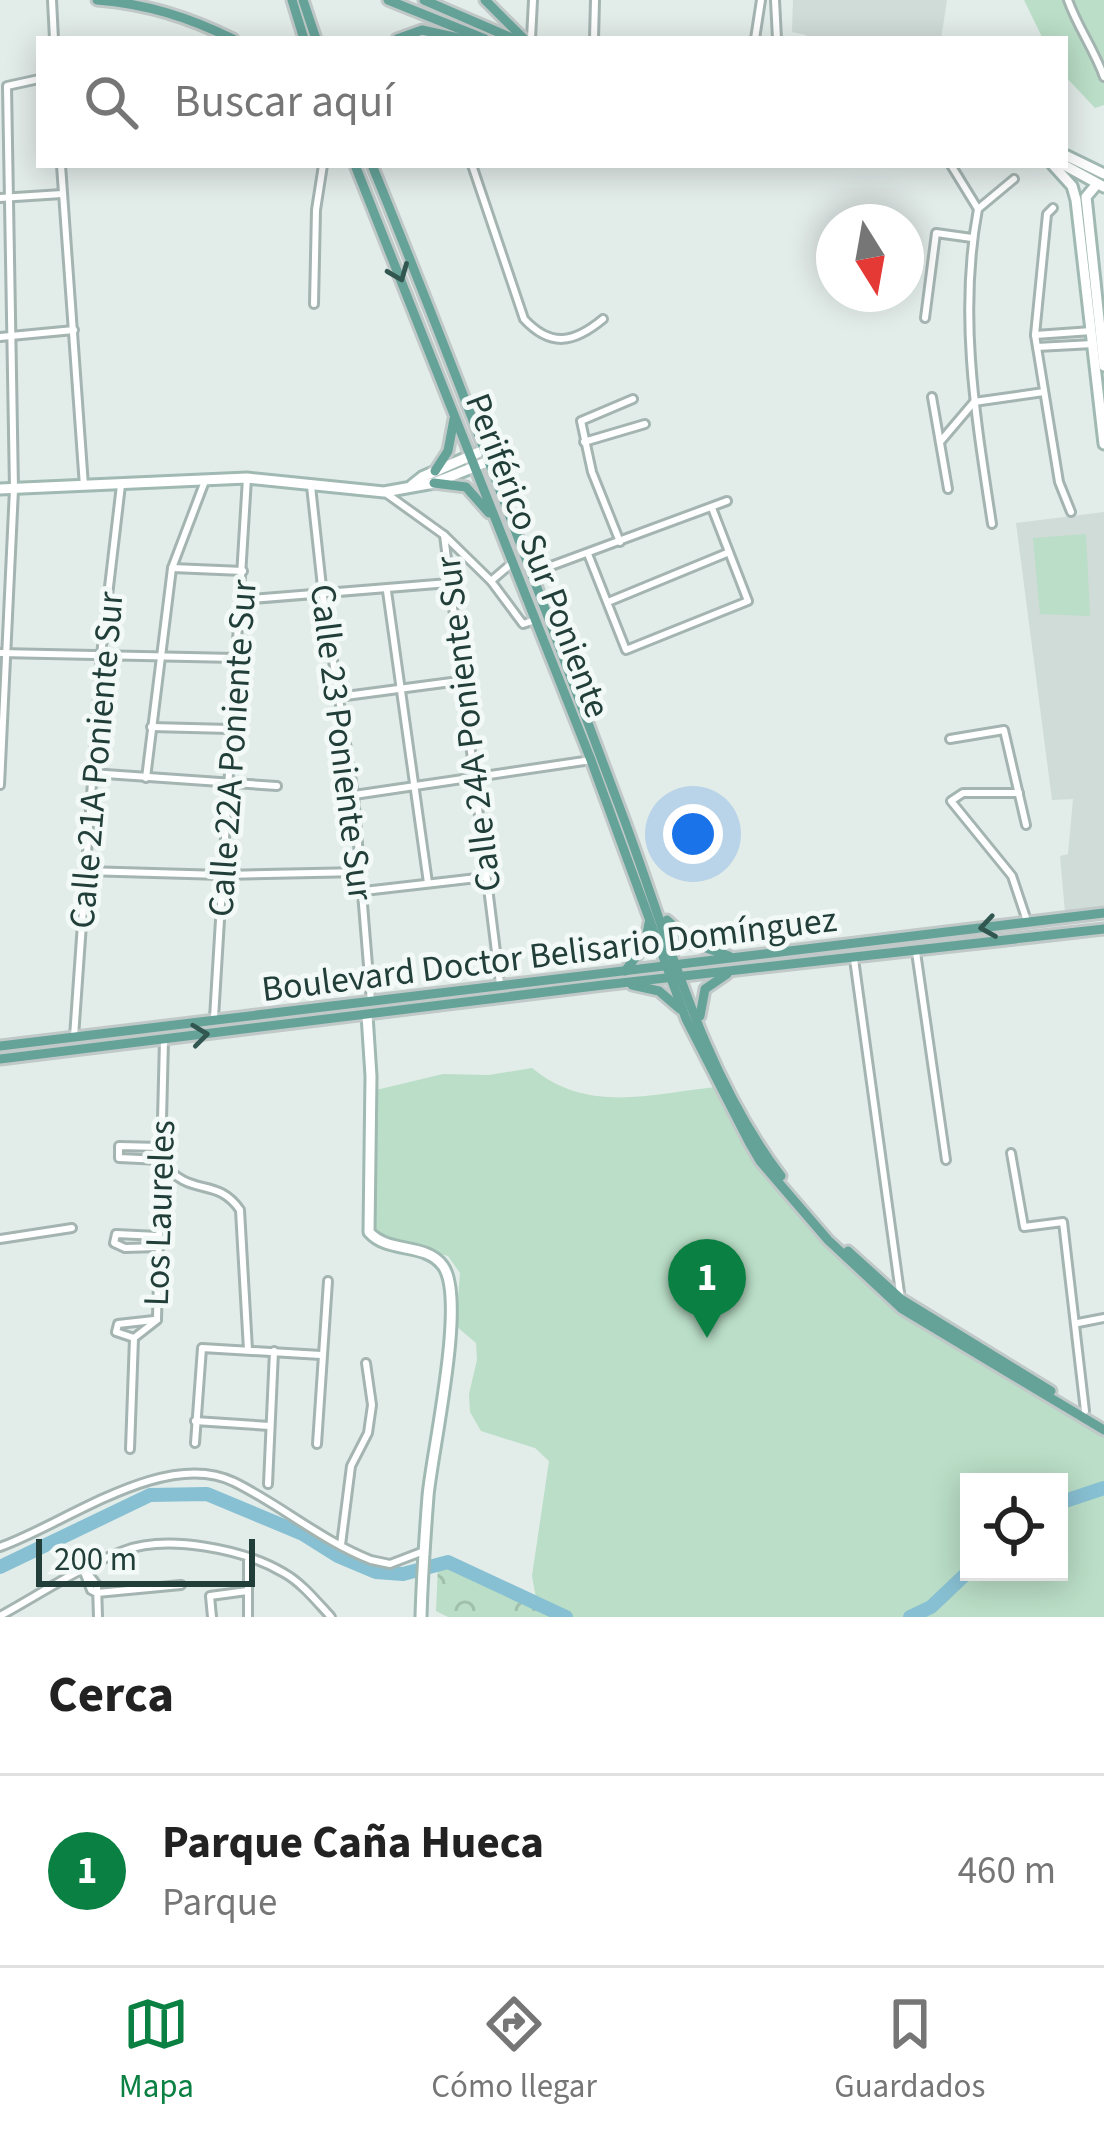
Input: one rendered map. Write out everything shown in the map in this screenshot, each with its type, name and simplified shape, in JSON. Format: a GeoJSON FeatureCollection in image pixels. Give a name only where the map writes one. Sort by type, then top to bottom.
{"type":"FeatureCollection","features":[{"type":"Feature","properties":{"kind":"main road"},"geometry":{"type":"LineString","coordinates":[[97,0],[159,8],[226,36]]}},
{"type":"Feature","properties":{"kind":"main road"},"geometry":{"type":"LineString","coordinates":[[292,0],[303,36]]}},
{"type":"Feature","properties":{"kind":"main road"},"geometry":{"type":"LineString","coordinates":[[303,0],[315,36]]}},
{"type":"Feature","properties":{"kind":"main road"},"geometry":{"type":"LineString","coordinates":[[388,0],[477,36]]}},
{"type":"Feature","properties":{"kind":"main road"},"geometry":{"type":"LineString","coordinates":[[424,0],[507,36]]}},
{"type":"Feature","properties":{"kind":"main road"},"geometry":{"type":"LineString","coordinates":[[484,0],[526,36]]}},
{"type":"Feature","properties":{"kind":"main road"},"geometry":{"type":"LineString","coordinates":[[405,36],[422,30],[449,36]]}},
{"type":"Feature","properties":{"kind":"main road"},"geometry":{"type":"LineString","coordinates":[[1068,156],[1102,182]]}},
{"type":"Feature","properties":{"kind":"main road"},"geometry":{"type":"LineString","coordinates":[[1068,167],[1102,182]]}},
{"type":"Feature","properties":{"kind":"main road","name":"Periférico Sur Poniente"},"geometry":{"type":"LineString","coordinates":[[356,168],[535,620],[611,784],[657,908],[674,972]]}},
{"type":"Feature","properties":{"kind":"main road","name":"Periférico Sur Poniente"},"geometry":{"type":"LineString","coordinates":[[373,168],[532,573],[589,740],[590,760],[674,972]]}},
{"type":"Feature","properties":{"kind":"main road"},"geometry":{"type":"LineString","coordinates":[[1055,168],[1075,192],[1098,343],[1104,444]]}},
{"type":"Feature","properties":{"kind":"main road"},"geometry":{"type":"LineString","coordinates":[[1096,330],[1102,315],[1100,267],[1086,197],[1102,182]]}},
{"type":"Feature","properties":{"kind":"main road"},"geometry":{"type":"LineString","coordinates":[[1098,343],[1104,364]]}},
{"type":"Feature","properties":{"kind":"main road"},"geometry":{"type":"LineString","coordinates":[[435,477],[448,451],[455,413]]}},
{"type":"Feature","properties":{"kind":"main road"},"geometry":{"type":"LineString","coordinates":[[0,489],[247,478],[384,492],[486,455]]}},
{"type":"Feature","properties":{"kind":"main road"},"geometry":{"type":"LineString","coordinates":[[435,477],[466,487],[497,525]]}},
{"type":"Feature","properties":{"kind":"main road"},"geometry":{"type":"LineString","coordinates":[[598,778],[611,784]]}},
{"type":"Feature","properties":{"kind":"main road"},"geometry":{"type":"LineString","coordinates":[[657,908],[682,937],[739,964]]}},
{"type":"Feature","properties":{"kind":"main road","name":"Boulevard Doctor Belisario Domínguez"},"geometry":{"type":"LineString","coordinates":[[0,1059],[367,1016],[1104,913]]}},
{"type":"Feature","properties":{"kind":"main road"},"geometry":{"type":"LineString","coordinates":[[625,971],[645,945],[649,918]]}},
{"type":"Feature","properties":{"kind":"main road","name":"Boulevard Doctor Belisario Domínguez"},"geometry":{"type":"LineString","coordinates":[[739,964],[854,959],[1104,928]]}},
{"type":"Feature","properties":{"kind":"main road"},"geometry":{"type":"LineString","coordinates":[[700,1028],[705,989],[739,964]]}},
{"type":"Feature","properties":{"kind":"main road","name":"Boulevard Doctor Belisario Domínguez"},"geometry":{"type":"LineString","coordinates":[[0,1046],[500,984],[625,971],[674,972]]}},
{"type":"Feature","properties":{"kind":"main road"},"geometry":{"type":"LineString","coordinates":[[674,972],[686,1019],[718,1088],[760,1161],[828,1240],[902,1304],[1104,1426]]}},
{"type":"Feature","properties":{"kind":"main road"},"geometry":{"type":"LineString","coordinates":[[674,972],[724,1081],[766,1157],[836,1240],[902,1304],[1104,1426]]}},
{"type":"Feature","properties":{"kind":"main road"},"geometry":{"type":"LineString","coordinates":[[615,983],[659,991],[686,1019]]}},
{"type":"Feature","properties":{"kind":"main road"},"geometry":{"type":"LineString","coordinates":[[367,1016],[369,1232],[386,1244],[428,1254],[443,1265],[449,1282],[449,1338],[428,1494],[420,1611]]}},
{"type":"Feature","properties":{"kind":"street"},"geometry":{"type":"LineString","coordinates":[[52,0],[54,36]]}},
{"type":"Feature","properties":{"kind":"street"},"geometry":{"type":"LineString","coordinates":[[529,36],[533,0]]}},
{"type":"Feature","properties":{"kind":"street"},"geometry":{"type":"LineString","coordinates":[[594,36],[595,0]]}},
{"type":"Feature","properties":{"kind":"street"},"geometry":{"type":"LineString","coordinates":[[755,36],[761,0]]}},
{"type":"Feature","properties":{"kind":"street"},"geometry":{"type":"LineString","coordinates":[[775,0],[777,36]]}},
{"type":"Feature","properties":{"kind":"street"},"geometry":{"type":"LineString","coordinates":[[1068,0],[1104,77]]}},
{"type":"Feature","properties":{"kind":"street"},"geometry":{"type":"LineString","coordinates":[[0,785],[14,489],[4,336],[8,84],[36,79]]}},
{"type":"Feature","properties":{"kind":"street"},"geometry":{"type":"LineString","coordinates":[[61,168],[84,486]]}},
{"type":"Feature","properties":{"kind":"street"},"geometry":{"type":"LineString","coordinates":[[314,304],[316,210],[323,168]]}},
{"type":"Feature","properties":{"kind":"street"},"geometry":{"type":"LineString","coordinates":[[473,168],[524,319],[539,335],[563,339],[584,334],[603,319]]}},
{"type":"Feature","properties":{"kind":"street"},"geometry":{"type":"LineString","coordinates":[[953,168],[977,209],[966,289],[974,402],[992,524]]}},
{"type":"Feature","properties":{"kind":"street"},"geometry":{"type":"LineString","coordinates":[[977,209],[1014,179]]}},
{"type":"Feature","properties":{"kind":"street"},"geometry":{"type":"LineString","coordinates":[[5,197],[63,194]]}},
{"type":"Feature","properties":{"kind":"street"},"geometry":{"type":"LineString","coordinates":[[1053,208],[1047,214],[1035,335],[1059,482],[1071,512]]}},
{"type":"Feature","properties":{"kind":"street"},"geometry":{"type":"LineString","coordinates":[[925,318],[936,232],[972,238]]}},
{"type":"Feature","properties":{"kind":"street"},"geometry":{"type":"LineString","coordinates":[[4,336],[74,330]]}},
{"type":"Feature","properties":{"kind":"street"},"geometry":{"type":"LineString","coordinates":[[1035,335],[1096,330]]}},
{"type":"Feature","properties":{"kind":"street"},"geometry":{"type":"LineString","coordinates":[[1037,347],[1098,343]]}},
{"type":"Feature","properties":{"kind":"street"},"geometry":{"type":"LineString","coordinates":[[940,442],[974,402],[1044,392]]}},
{"type":"Feature","properties":{"kind":"street"},"geometry":{"type":"LineString","coordinates":[[932,397],[948,489]]}},
{"type":"Feature","properties":{"kind":"street"},"geometry":{"type":"LineString","coordinates":[[620,542],[581,421],[633,399]]}},
{"type":"Feature","properties":{"kind":"street"},"geometry":{"type":"LineString","coordinates":[[584,442],[645,424]]}},
{"type":"Feature","properties":{"kind":"street","name":"Calle 22A Poniente Sur"},"geometry":{"type":"LineString","coordinates":[[214,1018],[247,478]]}},
{"type":"Feature","properties":{"kind":"street"},"geometry":{"type":"LineString","coordinates":[[146,778],[172,568],[205,481]]}},
{"type":"Feature","properties":{"kind":"street","name":"Calle 23 Poniente Sur"},"geometry":{"type":"LineString","coordinates":[[311,482],[323,596],[354,795],[371,1002]]}},
{"type":"Feature","properties":{"kind":"street","name":"Calle 21A Poniente Sur"},"geometry":{"type":"LineString","coordinates":[[74,1037],[101,655],[121,484]]}},
{"type":"Feature","properties":{"kind":"street"},"geometry":{"type":"LineString","coordinates":[[384,492],[444,535],[491,580],[523,624],[535,620]]}},
{"type":"Feature","properties":{"kind":"street"},"geometry":{"type":"LineString","coordinates":[[532,573],[727,501]]}},
{"type":"Feature","properties":{"kind":"street"},"geometry":{"type":"LineString","coordinates":[[588,554],[626,650],[748,601],[712,508]]}},
{"type":"Feature","properties":{"kind":"street","name":"Calle 24A Poniente Sur"},"geometry":{"type":"LineString","coordinates":[[444,535],[500,984]]}},
{"type":"Feature","properties":{"kind":"street"},"geometry":{"type":"LineString","coordinates":[[608,602],[728,553]]}},
{"type":"Feature","properties":{"kind":"street"},"geometry":{"type":"LineString","coordinates":[[491,580],[512,563]]}},
{"type":"Feature","properties":{"kind":"street"},"geometry":{"type":"LineString","coordinates":[[172,568],[242,571]]}},
{"type":"Feature","properties":{"kind":"street"},"geometry":{"type":"LineString","coordinates":[[240,600],[449,583]]}},
{"type":"Feature","properties":{"kind":"street"},"geometry":{"type":"LineString","coordinates":[[387,591],[428,883]]}},
{"type":"Feature","properties":{"kind":"street"},"geometry":{"type":"LineString","coordinates":[[3,653],[236,658]]}},
{"type":"Feature","properties":{"kind":"street"},"geometry":{"type":"LineString","coordinates":[[338,697],[460,681]]}},
{"type":"Feature","properties":{"kind":"street"},"geometry":{"type":"LineString","coordinates":[[152,727],[230,729]]}},
{"type":"Feature","properties":{"kind":"street"},"geometry":{"type":"LineString","coordinates":[[950,740],[1004,730],[1026,825]]}},
{"type":"Feature","properties":{"kind":"street"},"geometry":{"type":"LineString","coordinates":[[354,795],[590,760]]}},
{"type":"Feature","properties":{"kind":"street"},"geometry":{"type":"LineString","coordinates":[[91,773],[277,786]]}},
{"type":"Feature","properties":{"kind":"street"},"geometry":{"type":"LineString","coordinates":[[1019,793],[963,793],[951,801],[1012,876],[1027,921]]}},
{"type":"Feature","properties":{"kind":"street"},"geometry":{"type":"LineString","coordinates":[[86,871],[361,872]]}},
{"type":"Feature","properties":{"kind":"street"},"geometry":{"type":"LineString","coordinates":[[363,891],[486,877]]}},
{"type":"Feature","properties":{"kind":"street"},"geometry":{"type":"LineString","coordinates":[[916,952],[946,1160]]}},
{"type":"Feature","properties":{"kind":"street"},"geometry":{"type":"LineString","coordinates":[[854,959],[902,1304]]}},
{"type":"Feature","properties":{"kind":"street","name":"Los Laureles"},"geometry":{"type":"LineString","coordinates":[[130,1450],[134,1338],[158,1319],[164,1040]]}},
{"type":"Feature","properties":{"kind":"street"},"geometry":{"type":"LineString","coordinates":[[161,1147],[119,1148],[121,1160],[161,1160],[182,1183],[216,1188],[240,1210],[248,1350]]}},
{"type":"Feature","properties":{"kind":"street"},"geometry":{"type":"LineString","coordinates":[[1011,1153],[1024,1227],[1063,1222],[1085,1412]]}},
{"type":"Feature","properties":{"kind":"street"},"geometry":{"type":"LineString","coordinates":[[0,1240],[72,1228]]}},
{"type":"Feature","properties":{"kind":"street"},"geometry":{"type":"LineString","coordinates":[[158,1236],[116,1234],[114,1243],[125,1248],[158,1247]]}},
{"type":"Feature","properties":{"kind":"street"},"geometry":{"type":"LineString","coordinates":[[317,1444],[328,1281]]}},
{"type":"Feature","properties":{"kind":"street"},"geometry":{"type":"LineString","coordinates":[[1077,1324],[1104,1318]]}},
{"type":"Feature","properties":{"kind":"street"},"geometry":{"type":"LineString","coordinates":[[134,1338],[116,1333],[118,1324],[158,1319]]}},
{"type":"Feature","properties":{"kind":"street"},"geometry":{"type":"LineString","coordinates":[[195,1443],[202,1348],[321,1354]]}},
{"type":"Feature","properties":{"kind":"street"},"geometry":{"type":"LineString","coordinates":[[268,1484],[274,1352]]}},
{"type":"Feature","properties":{"kind":"street"},"geometry":{"type":"LineString","coordinates":[[341,1546],[351,1466],[370,1419],[372,1395],[366,1363]]}},
{"type":"Feature","properties":{"kind":"street"},"geometry":{"type":"LineString","coordinates":[[196,1421],[270,1426]]}},
{"type":"Feature","properties":{"kind":"street"},"geometry":{"type":"LineString","coordinates":[[0,1547],[135,1486],[174,1474],[207,1473],[235,1482],[341,1546],[390,1564],[426,1554]]}},
{"type":"Feature","properties":{"kind":"street"},"geometry":{"type":"LineString","coordinates":[[0,1616],[125,1550],[150,1544],[189,1544],[290,1576],[332,1617]]}},
{"type":"Feature","properties":{"kind":"street"},"geometry":{"type":"LineString","coordinates":[[248,1559],[248,1617]]}},
{"type":"Feature","properties":{"kind":"street"},"geometry":{"type":"LineString","coordinates":[[84,1570],[92,1576],[98,1617]]}},
{"type":"Feature","properties":{"kind":"street"},"geometry":{"type":"LineString","coordinates":[[97,1593],[181,1586]]}},
{"type":"Feature","properties":{"kind":"street"},"geometry":{"type":"LineString","coordinates":[[212,1617],[210,1596],[247,1591]]}},
{"type":"Feature","properties":{"kind":"shaded area"},"geometry":{"type":"Polygon","coordinates":[[[793,0],[947,0],[941,36],[806,36],[792,32],[793,0]]]}},
{"type":"Feature","properties":{"kind":"shaded area"},"geometry":{"type":"Polygon","coordinates":[[[1104,512],[1104,908],[1065,912],[1060,856],[1068,854],[1073,799],[1052,800],[1016,523],[1104,512]]]}},
{"type":"Feature","properties":{"kind":"green space"},"geometry":{"type":"Polygon","coordinates":[[[1024,0],[1104,0],[1104,105],[1095,108],[1068,79],[1068,36],[1042,36],[1024,0]]]}},
{"type":"Feature","properties":{"kind":"green space"},"geometry":{"type":"Polygon","coordinates":[[[1086,534],[1090,616],[1040,614],[1033,538],[1086,534]]]}},
{"type":"Feature","properties":{"kind":"green space"},"geometry":{"type":"Polygon","coordinates":[[[532,1068],[553,1082],[597,1096],[716,1087],[755,1163],[881,1300],[1104,1435],[1104,1617],[566,1617],[537,1604],[532,1576],[549,1461],[535,1448],[481,1431],[470,1412],[476,1343],[456,1326],[460,1273],[448,1256],[378,1239],[371,1223],[372,1091],[443,1074],[489,1075],[532,1068]]]}},
{"type":"Feature","properties":{"kind":"green space"},"geometry":{"type":"Polygon","coordinates":[[[448,1562],[566,1617],[448,1617],[436,1611],[438,1565],[448,1562]]]}},
{"type":"Feature","properties":{"kind":"waterway"},"geometry":{"type":"LineString","coordinates":[[1068,1500],[1104,1488]]}},
{"type":"Feature","properties":{"kind":"waterway"},"geometry":{"type":"LineString","coordinates":[[0,1567],[150,1495],[207,1494],[303,1534],[376,1572],[403,1574],[448,1562],[566,1617]]}},
{"type":"Feature","properties":{"kind":"waterway"},"geometry":{"type":"LineString","coordinates":[[910,1617],[931,1607],[960,1580]]}},
{"type":"Feature","properties":{"kind":"place","name":"Parque Caña Hueca"},"geometry":{"type":"Point","coordinates":[707,1338]}}]}
